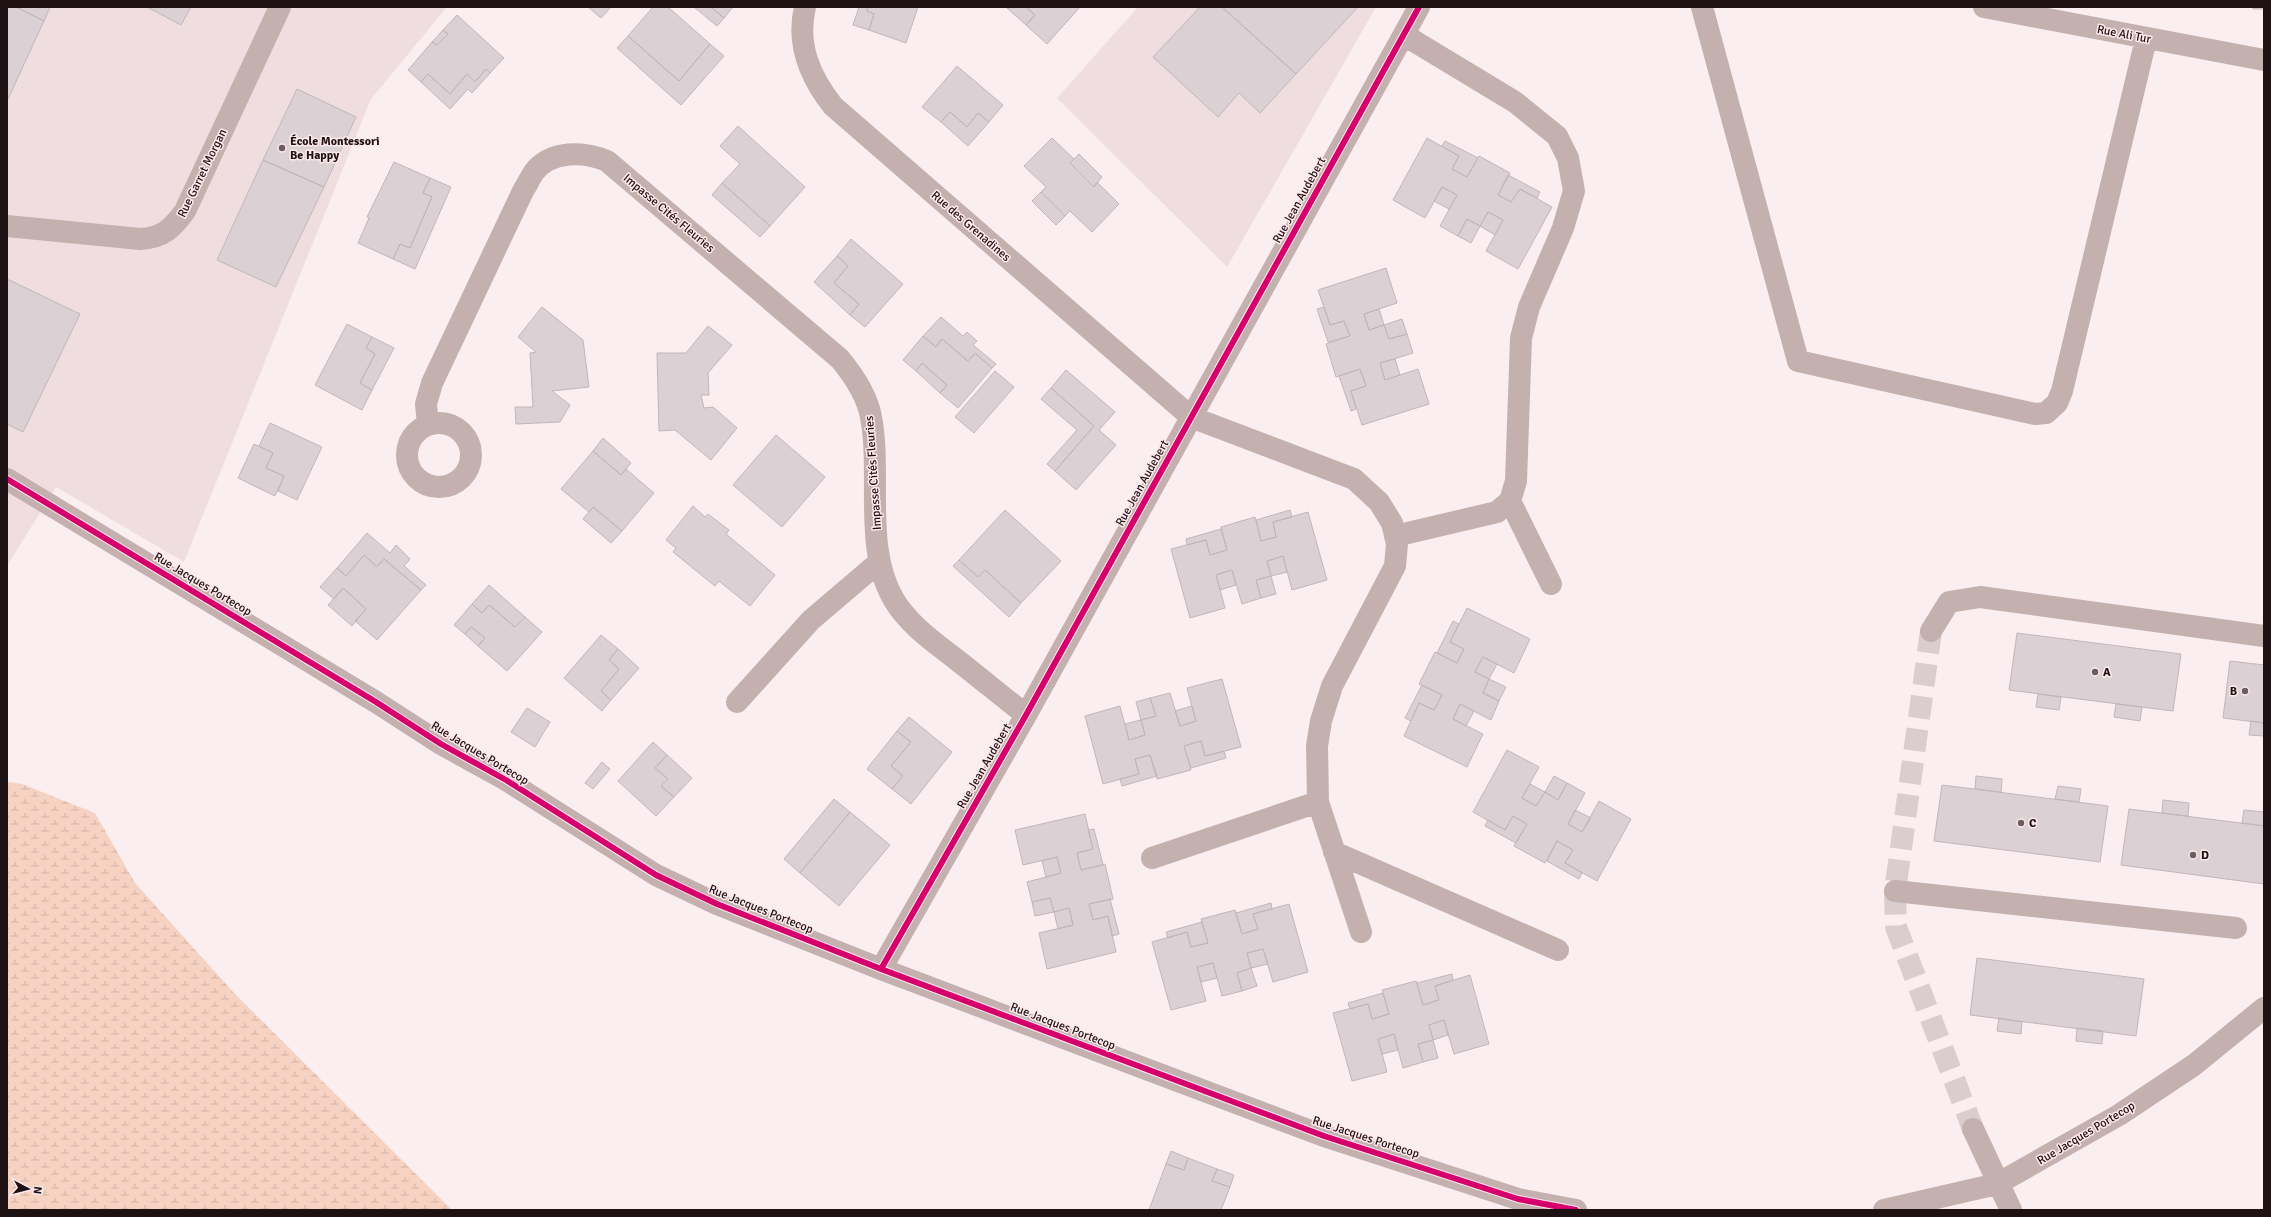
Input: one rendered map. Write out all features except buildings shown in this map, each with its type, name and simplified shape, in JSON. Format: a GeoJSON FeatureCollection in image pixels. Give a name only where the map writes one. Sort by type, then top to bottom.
{"type":"FeatureCollection","features":[{"type":"Feature","properties":{"kind":"street","name":"Rue Garret Morgan"},"geometry":{"type":"LineString","coordinates":[[7,226],[140,239],[154,238],[175,226],[185,211],[280,7]]}},
{"type":"Feature","properties":{"kind":"street","name":"Rue des Grenadines"},"geometry":{"type":"LineString","coordinates":[[805,7],[802,43],[806,60],[819,89],[833,106],[1191,417]]}},
{"type":"Feature","properties":{"kind":"street","name":"Rue Jean Audebert"},"geometry":{"type":"LineString","coordinates":[[881,969],[1026,715],[1419,7]]}},
{"type":"Feature","properties":{"kind":"street"},"geometry":{"type":"LineString","coordinates":[[1702,7],[1798,361],[2035,414],[2046,413],[2057,403],[2062,391],[2146,39]]}},
{"type":"Feature","properties":{"kind":"street","name":"Rue Ali Tur"},"geometry":{"type":"LineString","coordinates":[[1984,7],[2146,39],[2264,60]]}},
{"type":"Feature","properties":{"kind":"street"},"geometry":{"type":"LineString","coordinates":[[1395,536],[1497,512],[1510,501],[1516,481],[1521,338],[1528,307],[1563,228],[1574,191],[1568,158],[1556,136],[1515,102],[1404,35]]}},
{"type":"Feature","properties":{"kind":"street","name":"Impasse Cités Fleuries"},"geometry":{"type":"LineString","coordinates":[[428,425],[426,404],[432,383],[523,191],[535,171],[546,162],[558,156],[569,154],[593,155],[617,169],[840,359],[851,372],[859,384],[871,417],[879,562],[894,599],[904,614],[924,635],[1026,715]]}},
{"type":"Feature","properties":{"kind":"street"},"geometry":{"type":"LineString","coordinates":[[1191,417],[1354,479],[1378,502],[1392,523],[1397,544],[1395,566],[1332,686],[1321,721],[1317,746],[1318,802],[1361,932]]}},
{"type":"Feature","properties":{"kind":"street","name":"Rue Jacques Portecop"},"geometry":{"type":"LineString","coordinates":[[7,479],[349,685],[441,744],[506,780],[656,875],[716,904],[881,969],[1324,1136],[1518,1198],[1576,1210]]}},
{"type":"Feature","properties":{"kind":"street"},"geometry":{"type":"LineString","coordinates":[[1510,501],[1551,584]]}},
{"type":"Feature","properties":{"kind":"street"},"geometry":{"type":"LineString","coordinates":[[737,702],[811,620],[879,562]]}},
{"type":"Feature","properties":{"kind":"street"},"geometry":{"type":"LineString","coordinates":[[1931,631],[1949,602],[1980,597],[2264,636]]}},
{"type":"Feature","properties":{"kind":"street"},"geometry":{"type":"LineString","coordinates":[[1152,858],[1318,802]]}},
{"type":"Feature","properties":{"kind":"street"},"geometry":{"type":"LineString","coordinates":[[1334,852],[1558,950]]}},
{"type":"Feature","properties":{"kind":"street"},"geometry":{"type":"LineString","coordinates":[[1895,892],[2236,928]]}},
{"type":"Feature","properties":{"kind":"street","name":"Rue Jacques Portecop"},"geometry":{"type":"LineString","coordinates":[[1884,1210],[1997,1184],[2053,1154],[2131,1107],[2194,1065],[2264,1008]]}},
{"type":"Feature","properties":{"kind":"street"},"geometry":{"type":"LineString","coordinates":[[1973,1129],[1997,1184],[2011,1210]]}},
{"type":"Feature","properties":{"kind":"shaded area"},"geometry":{"type":"Polygon","coordinates":[[[7,7],[447,7],[371,99],[184,562],[56,487],[7,566],[7,7]]]}},
{"type":"Feature","properties":{"kind":"shaded area"},"geometry":{"type":"Polygon","coordinates":[[[1138,7],[1376,7],[1227,267],[1057,98],[1138,7]]]}},
{"type":"Feature","properties":{"kind":"green space"},"geometry":{"type":"Polygon","coordinates":[[[7,782],[22,784],[95,813],[135,883],[234,993],[452,1210],[7,1210],[7,782]]]}},
{"type":"Feature","properties":{"kind":"tunnel"},"geometry":{"type":"LineString","coordinates":[[1931,631],[1895,891],[1896,927],[1973,1129]]}},
{"type":"Feature","properties":{"kind":"cycle path"},"geometry":{"type":"LineString","coordinates":[[881,969],[1026,715],[1419,7]]}},
{"type":"Feature","properties":{"kind":"cycle path"},"geometry":{"type":"LineString","coordinates":[[7,479],[376,702],[441,744],[506,780],[656,875],[717,904],[881,969],[1324,1136],[1518,1199],[1576,1210]]}},
{"type":"Feature","properties":{"kind":"place","name":"École Montessori Be Happy"},"geometry":{"type":"Point","coordinates":[282,148]}},
{"type":"Feature","properties":{"kind":"place","name":"A"},"geometry":{"type":"Point","coordinates":[2095,672]}},
{"type":"Feature","properties":{"kind":"place","name":"B"},"geometry":{"type":"Point","coordinates":[2245,691]}},
{"type":"Feature","properties":{"kind":"place","name":"C"},"geometry":{"type":"Point","coordinates":[2021,823]}},
{"type":"Feature","properties":{"kind":"place","name":"D"},"geometry":{"type":"Point","coordinates":[2193,855]}}]}
